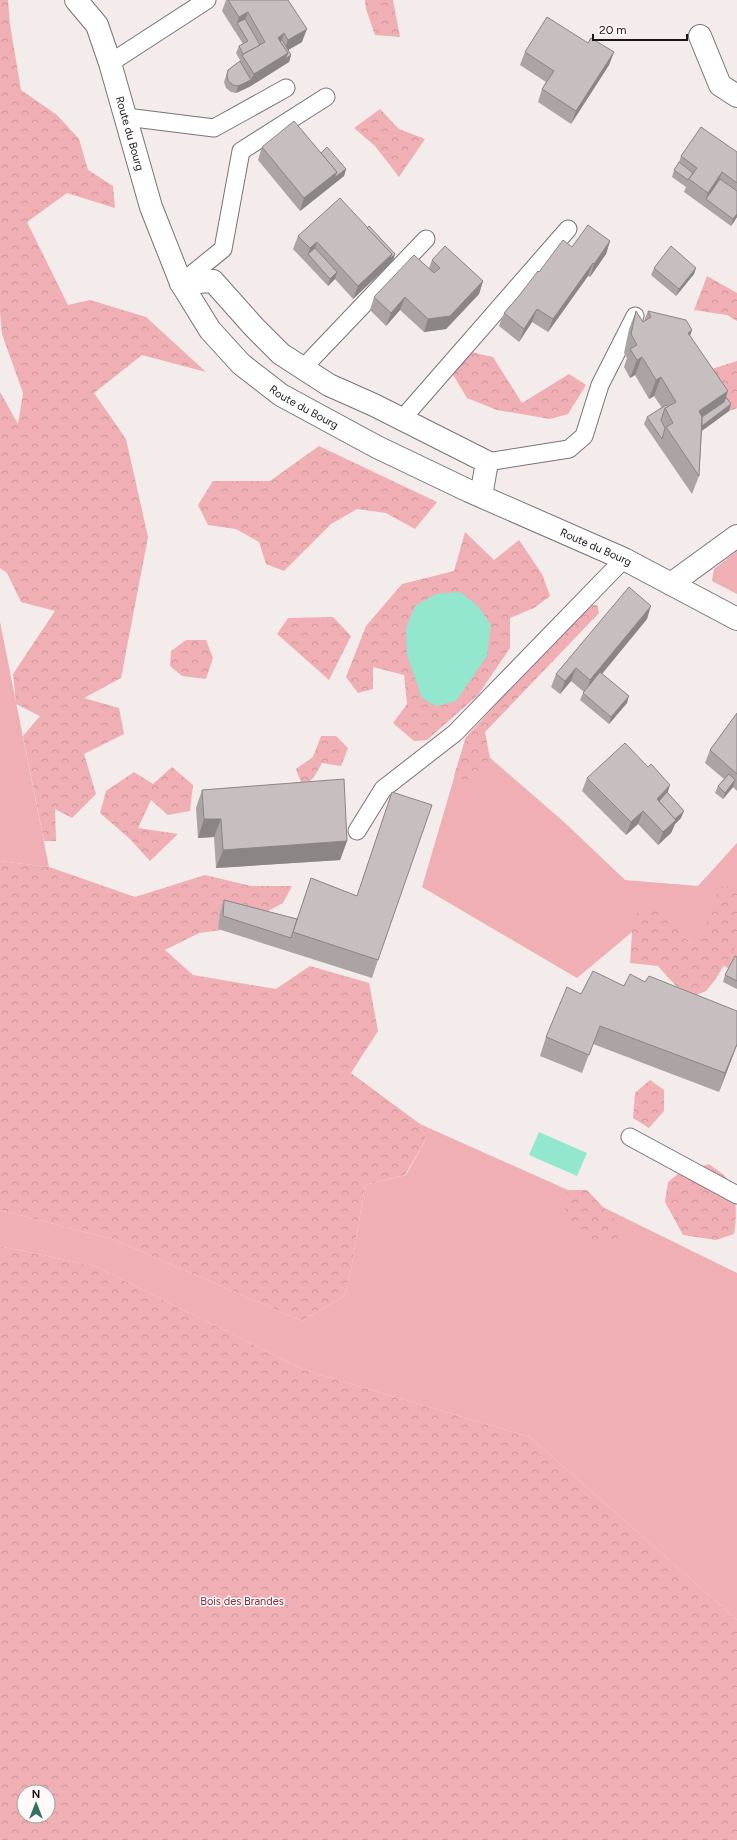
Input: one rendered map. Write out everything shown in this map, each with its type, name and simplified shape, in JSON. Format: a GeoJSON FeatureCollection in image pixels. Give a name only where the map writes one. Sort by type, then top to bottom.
{"type":"FeatureCollection","features":[{"type":"Feature","properties":{"kind":"street","name":"Route du Bourg"},"geometry":{"type":"LineString","coordinates":[[76,0],[97,25],[110,62],[152,207],[181,283],[210,330],[241,364],[281,395],[377,447],[481,496],[624,559],[737,620]]}},
{"type":"Feature","properties":{"kind":"street"},"geometry":{"type":"LineString","coordinates":[[700,36],[720,85],[737,96]]}},
{"type":"Feature","properties":{"kind":"street"},"geometry":{"type":"LineString","coordinates":[[181,283],[213,281],[254,327],[281,354],[329,385],[402,419],[488,462],[481,496]]}},
{"type":"Feature","properties":{"kind":"street"},"geometry":{"type":"LineString","coordinates":[[671,584],[737,536]]}},
{"type":"Feature","properties":{"kind":"lane"},"geometry":{"type":"LineString","coordinates":[[110,62],[207,0]]}},
{"type":"Feature","properties":{"kind":"lane"},"geometry":{"type":"LineString","coordinates":[[126,117],[214,128],[286,88]]}},
{"type":"Feature","properties":{"kind":"lane"},"geometry":{"type":"LineString","coordinates":[[181,283],[223,249],[241,151],[326,97]]}},
{"type":"Feature","properties":{"kind":"lane"},"geometry":{"type":"LineString","coordinates":[[402,419],[568,229]]}},
{"type":"Feature","properties":{"kind":"lane"},"geometry":{"type":"LineString","coordinates":[[303,368],[426,239]]}},
{"type":"Feature","properties":{"kind":"lane"},"geometry":{"type":"LineString","coordinates":[[488,462],[569,449],[584,436],[600,385],[635,316]]}},
{"type":"Feature","properties":{"kind":"lane"},"geometry":{"type":"LineString","coordinates":[[357,831],[383,790],[454,733],[624,559]]}},
{"type":"Feature","properties":{"kind":"lane"},"geometry":{"type":"LineString","coordinates":[[630,1137],[737,1195]]}},
{"type":"Feature","properties":{"kind":"green space"},"geometry":{"type":"Polygon","coordinates":[[[0,0],[8,0],[10,25],[21,90],[57,115],[79,139],[88,170],[113,186],[115,208],[67,193],[27,222],[68,305],[90,300],[146,317],[206,372],[142,355],[94,393],[126,439],[148,537],[121,678],[84,698],[119,708],[124,734],[84,754],[96,794],[72,818],[55,809],[56,841],[44,841],[23,736],[40,716],[16,704],[13,674],[55,611],[21,602],[7,573],[0,568],[0,392],[18,424],[23,393],[2,334],[0,312],[0,0]]]}},
{"type":"Feature","properties":{"kind":"green space"},"geometry":{"type":"Polygon","coordinates":[[[365,0],[393,0],[400,37],[375,35],[366,9],[365,0]]]}},
{"type":"Feature","properties":{"kind":"green space"},"geometry":{"type":"Polygon","coordinates":[[[380,109],[399,129],[425,139],[399,177],[375,146],[354,128],[380,109]]]}},
{"type":"Feature","properties":{"kind":"green space"},"geometry":{"type":"Polygon","coordinates":[[[707,276],[737,293],[737,321],[727,315],[694,310],[707,276]]]}},
{"type":"Feature","properties":{"kind":"green space"},"geometry":{"type":"Polygon","coordinates":[[[471,352],[493,357],[522,403],[569,374],[586,385],[568,414],[550,419],[497,410],[467,398],[452,373],[471,352]]]}},
{"type":"Feature","properties":{"kind":"green space"},"geometry":{"type":"Polygon","coordinates":[[[737,361],[737,408],[729,411],[702,372],[737,361]]]}},
{"type":"Feature","properties":{"kind":"green space"},"geometry":{"type":"Polygon","coordinates":[[[319,446],[437,502],[415,529],[386,513],[357,509],[331,524],[284,571],[266,564],[259,542],[236,529],[208,525],[198,505],[213,481],[270,481],[319,446]]]}},
{"type":"Feature","properties":{"kind":"green space"},"geometry":{"type":"Polygon","coordinates":[[[465,532],[494,560],[519,540],[542,574],[550,596],[534,608],[510,618],[510,648],[478,695],[427,740],[414,741],[393,723],[407,704],[404,675],[373,667],[373,689],[358,693],[346,677],[366,626],[402,584],[454,571],[465,532]]]}},
{"type":"Feature","properties":{"kind":"green space"},"geometry":{"type":"Polygon","coordinates":[[[737,551],[737,594],[712,581],[714,569],[737,551]]]}},
{"type":"Feature","properties":{"kind":"green space"},"geometry":{"type":"Polygon","coordinates":[[[588,605],[597,605],[599,613],[485,732],[490,758],[471,783],[454,776],[466,737],[588,605]]]}},
{"type":"Feature","properties":{"kind":"green space"},"geometry":{"type":"Polygon","coordinates":[[[333,617],[351,636],[329,680],[277,634],[288,618],[333,617]]]}},
{"type":"Feature","properties":{"kind":"green space"},"geometry":{"type":"Polygon","coordinates":[[[0,622],[49,867],[0,861],[0,622]]]}},
{"type":"Feature","properties":{"kind":"green space"},"geometry":{"type":"Polygon","coordinates":[[[186,640],[206,640],[213,658],[206,679],[182,676],[170,666],[171,651],[186,640]]]}},
{"type":"Feature","properties":{"kind":"green space"},"geometry":{"type":"Polygon","coordinates":[[[321,736],[336,736],[348,748],[341,766],[322,763],[314,777],[303,788],[296,769],[313,757],[321,736]]]}},
{"type":"Feature","properties":{"kind":"green space"},"geometry":{"type":"Polygon","coordinates":[[[466,737],[564,822],[625,880],[698,886],[737,843],[737,975],[681,935],[650,917],[577,978],[422,887],[466,737]]]}},
{"type":"Feature","properties":{"kind":"green space"},"geometry":{"type":"Polygon","coordinates":[[[172,767],[193,785],[190,811],[168,815],[151,800],[138,828],[178,834],[150,861],[130,839],[100,813],[106,791],[134,772],[153,784],[172,767]]]}},
{"type":"Feature","properties":{"kind":"green space"},"geometry":{"type":"Polygon","coordinates":[[[0,861],[49,867],[135,897],[205,875],[251,886],[292,886],[283,903],[236,928],[199,933],[165,950],[193,975],[276,989],[310,966],[369,983],[378,1031],[351,1073],[420,1124],[426,1139],[405,1175],[365,1185],[351,1270],[344,1296],[302,1321],[112,1239],[0,1210],[0,861]]]}},
{"type":"Feature","properties":{"kind":"green space"},"geometry":{"type":"Polygon","coordinates":[[[719,886],[737,887],[737,944],[715,980],[706,991],[696,995],[676,986],[658,966],[630,963],[632,932],[639,907],[665,910],[681,935],[692,943],[709,919],[719,886]]]}},
{"type":"Feature","properties":{"kind":"green space"},"geometry":{"type":"Polygon","coordinates":[[[650,1080],[664,1090],[664,1111],[649,1128],[633,1118],[635,1093],[650,1080]]]}},
{"type":"Feature","properties":{"kind":"green space"},"geometry":{"type":"Polygon","coordinates":[[[420,1124],[568,1190],[737,1273],[737,1620],[530,1437],[304,1370],[95,1266],[0,1246],[0,1210],[112,1239],[302,1321],[344,1296],[351,1270],[365,1185],[406,1175],[426,1139],[420,1124]]]}},
{"type":"Feature","properties":{"kind":"green space"},"geometry":{"type":"Polygon","coordinates":[[[709,1164],[728,1179],[732,1187],[735,1201],[736,1222],[734,1234],[716,1240],[683,1235],[665,1202],[668,1182],[678,1174],[709,1164]]]}},
{"type":"Feature","properties":{"kind":"green space"},"geometry":{"type":"Polygon","coordinates":[[[568,1190],[587,1190],[617,1222],[618,1242],[599,1245],[572,1230],[565,1209],[568,1190]]]}},
{"type":"Feature","properties":{"kind":"green space","name":"Bois des Brandes"},"geometry":{"type":"Polygon","coordinates":[[[0,1246],[95,1266],[304,1370],[530,1437],[737,1620],[737,1840],[0,1840],[0,1246]]]}},
{"type":"Feature","properties":{"kind":"shaded area"},"geometry":{"type":"Polygon","coordinates":[[[460,592],[478,606],[491,625],[487,656],[456,701],[436,706],[422,698],[407,655],[406,628],[415,606],[436,594],[460,592]]]}},
{"type":"Feature","properties":{"kind":"shaded area"},"geometry":{"type":"Polygon","coordinates":[[[539,1132],[587,1153],[577,1176],[529,1155],[539,1132]]]}},
{"type":"Feature","properties":{"kind":"building"},"geometry":{"type":"Polygon","coordinates":[[[228,0],[288,0],[307,29],[288,40],[284,33],[278,38],[288,53],[254,74],[242,55],[265,42],[248,12],[239,17],[228,0]]]}},
{"type":"Feature","properties":{"kind":"building"},"geometry":{"type":"Polygon","coordinates":[[[547,17],[588,43],[591,38],[614,52],[576,111],[542,89],[554,71],[525,52],[547,17]]]}},
{"type":"Feature","properties":{"kind":"building"},"geometry":{"type":"Polygon","coordinates":[[[245,19],[260,45],[243,54],[239,46],[248,41],[237,23],[245,19]]]}},
{"type":"Feature","properties":{"kind":"building"},"geometry":{"type":"Polygon","coordinates":[[[282,40],[291,55],[285,59],[288,53],[280,41],[282,40]]]}},
{"type":"Feature","properties":{"kind":"building"},"geometry":{"type":"Polygon","coordinates":[[[240,61],[251,80],[238,86],[233,85],[228,81],[227,75],[228,70],[240,61]]]}},
{"type":"Feature","properties":{"kind":"building"},"geometry":{"type":"Polygon","coordinates":[[[294,121],[337,172],[304,198],[262,147],[294,121]]]}},
{"type":"Feature","properties":{"kind":"building"},"geometry":{"type":"Polygon","coordinates":[[[701,127],[737,152],[737,183],[722,172],[708,193],[689,179],[697,168],[681,156],[701,127]]]}},
{"type":"Feature","properties":{"kind":"building"},"geometry":{"type":"Polygon","coordinates":[[[327,147],[346,169],[334,178],[337,172],[321,153],[327,147]]]}},
{"type":"Feature","properties":{"kind":"building"},"geometry":{"type":"Polygon","coordinates":[[[679,162],[693,173],[688,180],[674,170],[679,162]]]}},
{"type":"Feature","properties":{"kind":"building"},"geometry":{"type":"Polygon","coordinates":[[[720,179],[737,191],[737,214],[733,219],[706,199],[720,179]]]}},
{"type":"Feature","properties":{"kind":"building"},"geometry":{"type":"Polygon","coordinates":[[[340,198],[392,254],[358,286],[317,242],[310,248],[298,236],[340,198]]]}},
{"type":"Feature","properties":{"kind":"building"},"geometry":{"type":"Polygon","coordinates":[[[588,225],[610,241],[553,319],[537,309],[524,329],[504,313],[538,271],[539,272],[563,240],[572,247],[588,225]]]}},
{"type":"Feature","properties":{"kind":"building"},"geometry":{"type":"Polygon","coordinates":[[[369,226],[395,254],[389,260],[392,254],[367,228],[369,226]]]}},
{"type":"Feature","properties":{"kind":"building"},"geometry":{"type":"Polygon","coordinates":[[[445,246],[483,281],[450,316],[428,319],[405,297],[391,313],[374,297],[414,255],[434,273],[440,268],[432,260],[445,246]]]}},
{"type":"Feature","properties":{"kind":"building"},"geometry":{"type":"Polygon","coordinates":[[[671,246],[696,268],[679,289],[654,268],[671,246]]]}},
{"type":"Feature","properties":{"kind":"building"},"geometry":{"type":"Polygon","coordinates":[[[315,248],[337,272],[330,279],[308,254],[315,248]]]}},
{"type":"Feature","properties":{"kind":"building"},"geometry":{"type":"Polygon","coordinates":[[[636,311],[643,322],[651,317],[648,311],[686,320],[692,330],[688,333],[728,391],[699,411],[702,417],[699,476],[666,427],[673,423],[665,408],[676,402],[661,377],[656,380],[642,357],[637,360],[630,349],[637,345],[631,334],[636,311]]]}},
{"type":"Feature","properties":{"kind":"building"},"geometry":{"type":"Polygon","coordinates":[[[726,397],[731,404],[702,426],[702,417],[724,402],[726,397]]]}},
{"type":"Feature","properties":{"kind":"building"},"geometry":{"type":"Polygon","coordinates":[[[666,405],[668,407],[665,408],[661,420],[665,428],[662,439],[647,417],[666,405]]]}},
{"type":"Feature","properties":{"kind":"building"},"geometry":{"type":"Polygon","coordinates":[[[629,587],[651,606],[590,680],[576,668],[565,681],[556,674],[629,587]]]}},
{"type":"Feature","properties":{"kind":"building"},"geometry":{"type":"Polygon","coordinates":[[[600,672],[629,696],[611,717],[583,693],[600,672]]]}},
{"type":"Feature","properties":{"kind":"building"},"geometry":{"type":"Polygon","coordinates":[[[737,713],[737,774],[710,750],[737,713]]]}},
{"type":"Feature","properties":{"kind":"building"},"geometry":{"type":"Polygon","coordinates":[[[625,743],[648,767],[651,764],[670,785],[657,799],[676,820],[663,832],[643,811],[631,822],[587,778],[625,743]]]}},
{"type":"Feature","properties":{"kind":"building"},"geometry":{"type":"Polygon","coordinates":[[[729,774],[735,780],[725,793],[718,786],[729,774]]]}},
{"type":"Feature","properties":{"kind":"building"},"geometry":{"type":"Polygon","coordinates":[[[344,779],[347,841],[223,850],[221,819],[204,819],[202,790],[344,779]]]}},
{"type":"Feature","properties":{"kind":"building"},"geometry":{"type":"Polygon","coordinates":[[[392,792],[432,805],[378,960],[293,932],[311,878],[357,896],[392,792]]]}},
{"type":"Feature","properties":{"kind":"building"},"geometry":{"type":"Polygon","coordinates":[[[667,792],[684,811],[675,819],[659,801],[667,792]]]}},
{"type":"Feature","properties":{"kind":"building"},"geometry":{"type":"Polygon","coordinates":[[[224,900],[297,919],[291,938],[223,916],[224,900]]]}},
{"type":"Feature","properties":{"kind":"building"},"geometry":{"type":"Polygon","coordinates":[[[735,956],[737,957],[737,981],[725,975],[735,956]]]}},
{"type":"Feature","properties":{"kind":"building"},"geometry":{"type":"Polygon","coordinates":[[[593,971],[624,986],[630,974],[645,982],[649,976],[737,1011],[737,1044],[725,1073],[600,1026],[589,1055],[546,1037],[567,987],[581,994],[593,971]]]}}]}
